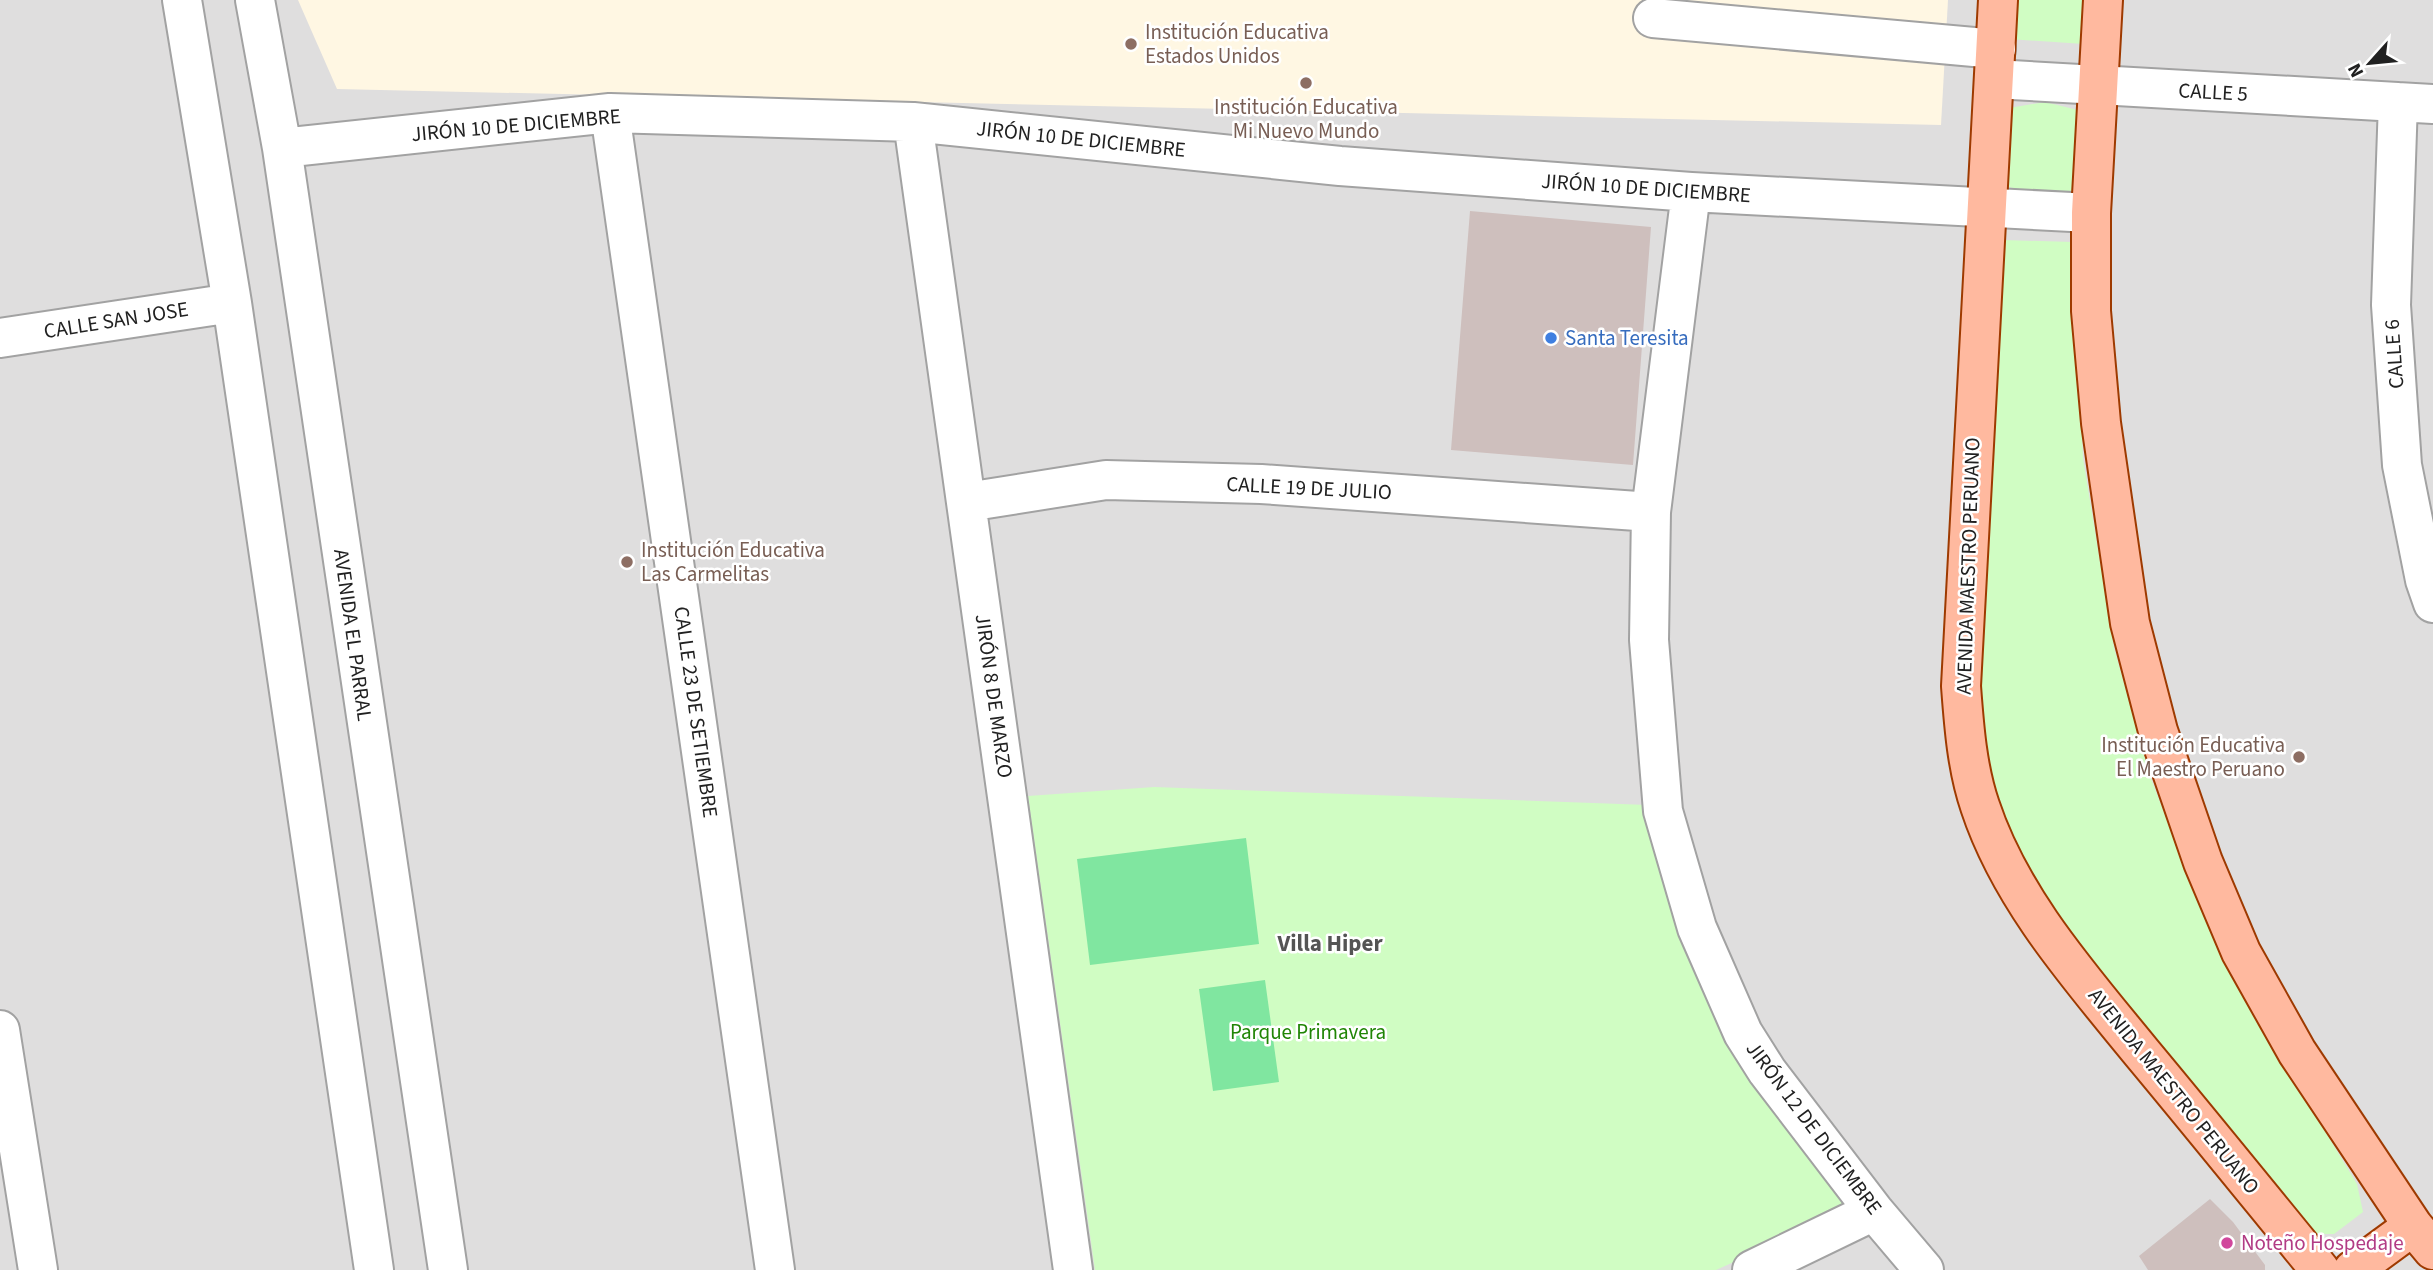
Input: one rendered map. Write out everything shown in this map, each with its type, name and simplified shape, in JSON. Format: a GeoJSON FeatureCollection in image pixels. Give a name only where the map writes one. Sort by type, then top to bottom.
{"type":"FeatureCollection","features":[{"type":"Feature","properties":{"kind":"main road","name":"AVENIDA MAESTRO PERUANO"},"geometry":{"type":"LineString","coordinates":[[1998,0],[1961,686],[1966,745],[1980,806],[2007,869],[2036,917],[2086,984],[2320,1270]]}},
{"type":"Feature","properties":{"kind":"main road"},"geometry":{"type":"LineString","coordinates":[[2103,0],[2091,213],[2091,311],[2101,423],[2130,624],[2158,731],[2203,862],[2241,953],[2297,1052],[2426,1234],[2353,1270]]}},
{"type":"Feature","properties":{"kind":"street"},"geometry":{"type":"LineString","coordinates":[[183,0],[232,303],[374,1270]]}},
{"type":"Feature","properties":{"kind":"street","name":"AVENIDA EL PARRAL"},"geometry":{"type":"LineString","coordinates":[[255,0],[282,148],[448,1270]]}},
{"type":"Feature","properties":{"kind":"street","name":"CALLE 5"},"geometry":{"type":"LineString","coordinates":[[1653,18],[1995,64],[2097,85],[2416,103]]}},
{"type":"Feature","properties":{"kind":"street","name":"CALLE 6"},"geometry":{"type":"LineString","coordinates":[[2416,103],[2391,305],[2402,465],[2425,580],[2433,603]]}},
{"type":"Feature","properties":{"kind":"street","name":"JIRÓN 10 DE DICIEMBRE"},"geometry":{"type":"LineString","coordinates":[[282,148],[610,113],[913,122],[1340,166],[1691,192],[2091,213]]}},
{"type":"Feature","properties":{"kind":"street","name":"CALLE 23 DE SETIEMBRE"},"geometry":{"type":"LineString","coordinates":[[610,113],[775,1270]]}},
{"type":"Feature","properties":{"kind":"street","name":"JIRÓN 8 DE MARZO"},"geometry":{"type":"LineString","coordinates":[[913,122],[1073,1270]]}},
{"type":"Feature","properties":{"kind":"street","name":"JIRÓN 12 DE DICIEMBRE"},"geometry":{"type":"LineString","coordinates":[[1691,192],[1651,512],[1649,640],[1663,811],[1697,928],[1743,1033],[1761,1062],[1874,1211],[1924,1270]]}},
{"type":"Feature","properties":{"kind":"street","name":"CALLE SAN JOSE"},"geometry":{"type":"LineString","coordinates":[[0,338],[232,303]]}},
{"type":"Feature","properties":{"kind":"street","name":"CALLE 19 DE JULIO"},"geometry":{"type":"LineString","coordinates":[[967,502],[1107,480],[1261,484],[1651,512]]}},
{"type":"Feature","properties":{"kind":"street"},"geometry":{"type":"LineString","coordinates":[[0,1030],[16,1232],[38,1270]]}},
{"type":"Feature","properties":{"kind":"street"},"geometry":{"type":"LineString","coordinates":[[1752,1270],[1874,1211]]}},
{"type":"Feature","properties":{"kind":"shaded area"},"geometry":{"type":"Polygon","coordinates":[[[0,0],[2433,0],[2433,1270],[0,1270],[0,0]]]}},
{"type":"Feature","properties":{"kind":"shaded area","name":"Institución Educativa Estados Unidos"},"geometry":{"type":"Polygon","coordinates":[[[298,0],[1948,0],[1941,125],[337,89],[298,0]]]}},
{"type":"Feature","properties":{"kind":"green space"},"geometry":{"type":"Polygon","coordinates":[[[2011,0],[2086,0],[2084,44],[2008,39],[2011,0]]]}},
{"type":"Feature","properties":{"kind":"green space"},"geometry":{"type":"Polygon","coordinates":[[[2045,102],[2082,111],[2076,190],[2041,195],[2005,186],[2009,108],[2045,102]]]}},
{"type":"Feature","properties":{"kind":"green space"},"geometry":{"type":"Polygon","coordinates":[[[2003,240],[2073,242],[2083,458],[2114,648],[2150,776],[2200,907],[2273,1046],[2357,1184],[2363,1212],[2334,1234],[2307,1234],[2050,914],[2010,842],[1985,768],[1972,686],[2003,240]]]}},
{"type":"Feature","properties":{"kind":"green space","name":"Parque Primavera"},"geometry":{"type":"Polygon","coordinates":[[[1154,787],[1648,805],[1852,1209],[1716,1270],[1095,1270],[1028,796],[1154,787]]]}},
{"type":"Feature","properties":{"kind":"green space"},"geometry":{"type":"Polygon","coordinates":[[[1246,838],[1259,944],[1090,965],[1077,859],[1246,838]]]}},
{"type":"Feature","properties":{"kind":"green space"},"geometry":{"type":"Polygon","coordinates":[[[1265,980],[1279,1082],[1213,1091],[1199,989],[1265,980]]]}},
{"type":"Feature","properties":{"kind":"building","name":"Santa Teresita"},"geometry":{"type":"Polygon","coordinates":[[[1470,211],[1651,227],[1633,465],[1451,450],[1470,211]]]}},
{"type":"Feature","properties":{"kind":"building"},"geometry":{"type":"Polygon","coordinates":[[[2210,1199],[2233,1222],[2265,1265],[2265,1270],[2148,1270],[2139,1256],[2210,1199]]]}},
{"type":"Feature","properties":{"kind":"place","name":"Institución Educativa Estados Unidos"},"geometry":{"type":"Point","coordinates":[1131,44]}},
{"type":"Feature","properties":{"kind":"place","name":"Institución Educativa Mi Nuevo Mundo"},"geometry":{"type":"Point","coordinates":[1306,83]}},
{"type":"Feature","properties":{"kind":"place","name":"Santa Teresita"},"geometry":{"type":"Point","coordinates":[1551,338]}},
{"type":"Feature","properties":{"kind":"place","name":"Institución Educativa Las Carmelitas"},"geometry":{"type":"Point","coordinates":[627,562]}},
{"type":"Feature","properties":{"kind":"place","name":"Institución Educativa El Maestro Peruano"},"geometry":{"type":"Point","coordinates":[2299,757]}},
{"type":"Feature","properties":{"kind":"place","name":"Noteño Hospedaje"},"geometry":{"type":"Point","coordinates":[2227,1243]}},
{"type":"Feature","properties":{"kind":"district","name":"Villa Hiper"},"geometry":{"type":"Point","coordinates":[1330,943]}}]}
